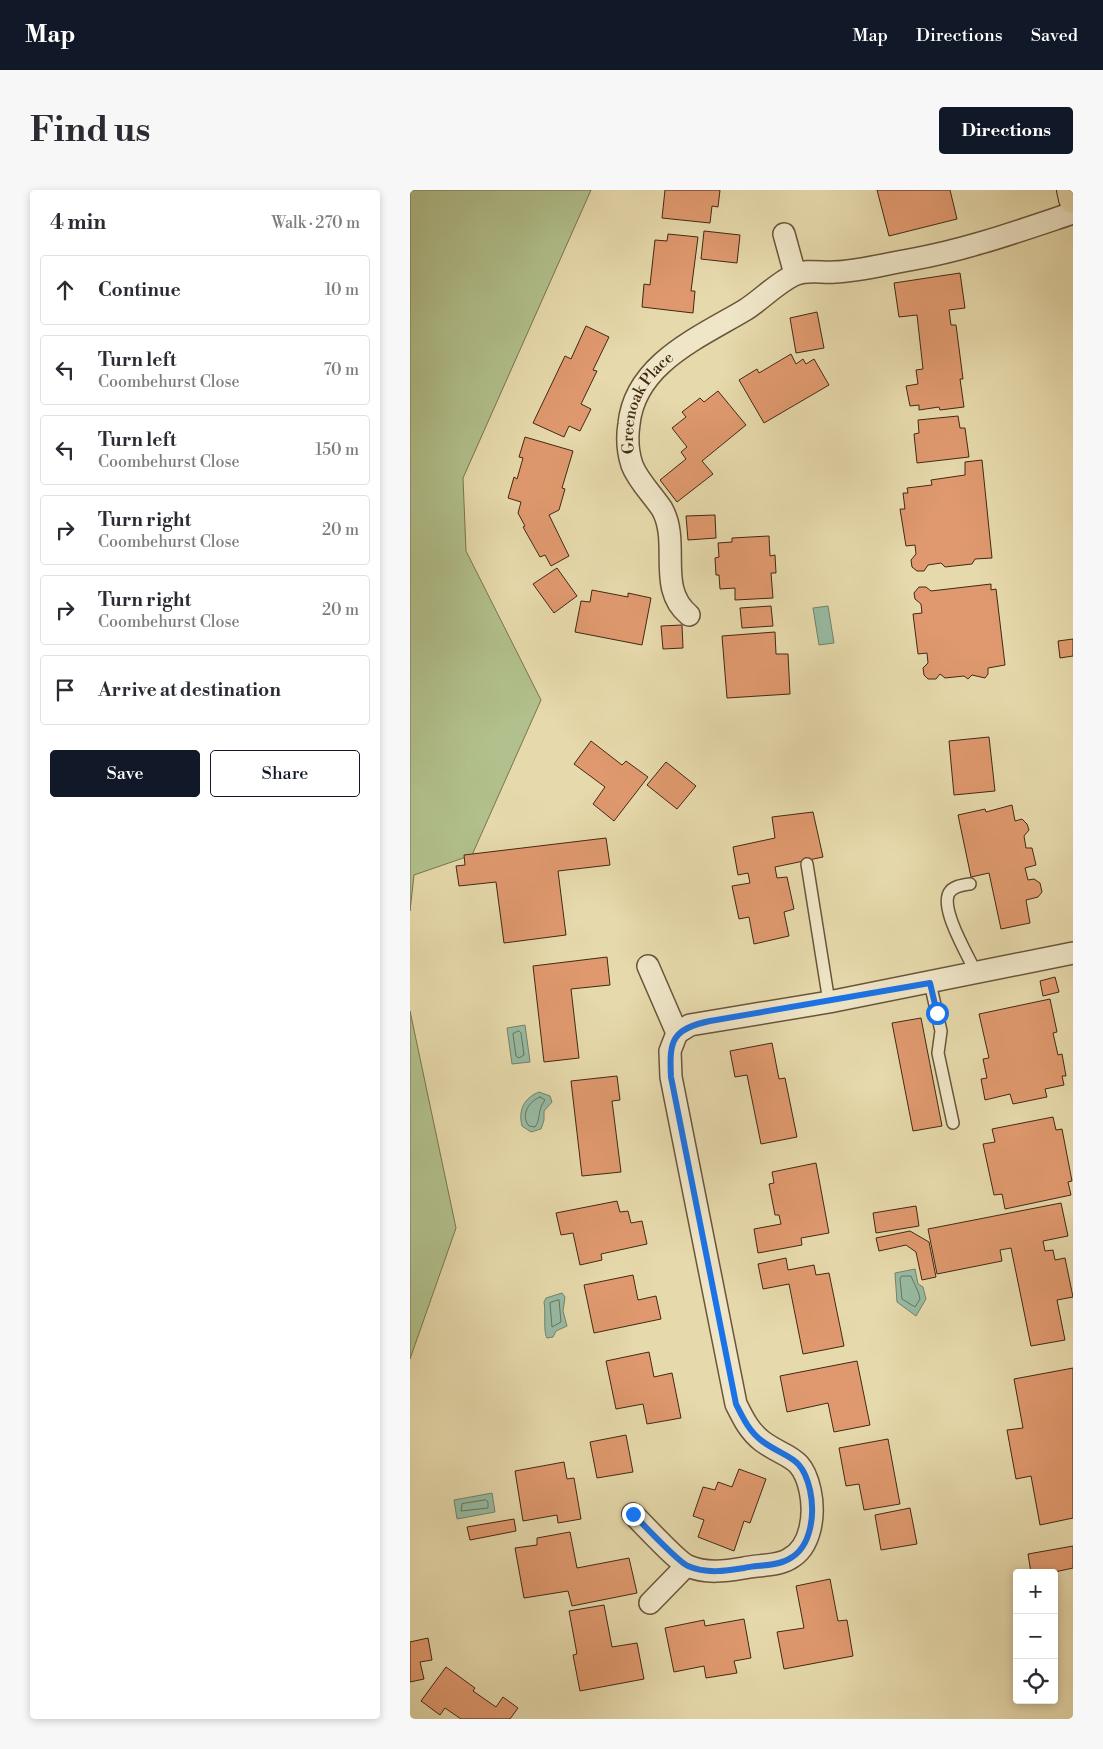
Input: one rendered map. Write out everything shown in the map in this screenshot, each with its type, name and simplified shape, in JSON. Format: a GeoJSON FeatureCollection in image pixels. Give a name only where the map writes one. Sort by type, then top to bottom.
{"type":"FeatureCollection","features":[{"type":"Feature","properties":{"kind":"main road"},"geometry":{"type":"LineString","coordinates":[[1071,190],[1073,200]]}},
{"type":"Feature","properties":{"kind":"street"},"geometry":{"type":"LineString","coordinates":[[784,234],[795,274],[816,271],[835,272],[912,259],[981,243],[1073,213]]}},
{"type":"Feature","properties":{"kind":"street","name":"Greenoak Place"},"geometry":{"type":"LineString","coordinates":[[689,615],[680,607],[674,597],[670,574],[670,533],[662,511],[632,466],[628,436],[630,412],[642,384],[666,358],[764,298],[795,274]]}},
{"type":"Feature","properties":{"kind":"street"},"geometry":{"type":"LineString","coordinates":[[633,1514],[686,1566],[706,1571],[729,1570],[789,1560],[801,1550],[813,1514],[810,1490],[802,1468],[787,1454],[762,1441],[746,1426],[736,1404],[671,1077],[670,1051],[677,1033],[690,1025],[829,1002],[1073,953]]}},
{"type":"Feature","properties":{"kind":"street"},"geometry":{"type":"LineString","coordinates":[[648,966],[677,1033]]}},
{"type":"Feature","properties":{"kind":"street"},"geometry":{"type":"LineString","coordinates":[[650,1603],[686,1566]]}},
{"type":"Feature","properties":{"kind":"lane"},"geometry":{"type":"LineString","coordinates":[[807,864],[829,1002]]}},
{"type":"Feature","properties":{"kind":"lane"},"geometry":{"type":"LineString","coordinates":[[970,884],[956,887],[949,893],[947,907],[976,973]]}},
{"type":"Feature","properties":{"kind":"lane"},"geometry":{"type":"LineString","coordinates":[[930,983],[942,1031],[938,1053],[953,1123]]}},
{"type":"Feature","properties":{"kind":"shaded area"},"geometry":{"type":"Polygon","coordinates":[[[410,190],[591,190],[463,478],[466,551],[541,700],[472,855],[414,875],[410,911],[410,190]]]}},
{"type":"Feature","properties":{"kind":"shaded area"},"geometry":{"type":"Polygon","coordinates":[[[410,1011],[456,1228],[410,1359],[410,1011]]]}},
{"type":"Feature","properties":{"kind":"water"},"geometry":{"type":"Polygon","coordinates":[[[828,606],[834,643],[819,645],[813,608],[828,606]]]}},
{"type":"Feature","properties":{"kind":"water"},"geometry":{"type":"Polygon","coordinates":[[[525,1025],[530,1062],[512,1064],[507,1028],[525,1025]]]}},
{"type":"Feature","properties":{"kind":"water"},"geometry":{"type":"Polygon","coordinates":[[[539,1092],[550,1096],[552,1102],[544,1111],[541,1129],[531,1132],[522,1126],[521,1115],[523,1105],[529,1098],[539,1092]]]}},
{"type":"Feature","properties":{"kind":"water"},"geometry":{"type":"Polygon","coordinates":[[[915,1269],[918,1284],[923,1287],[926,1299],[916,1316],[897,1302],[895,1273],[915,1269]]]}},
{"type":"Feature","properties":{"kind":"water"},"geometry":{"type":"Polygon","coordinates":[[[562,1293],[565,1297],[563,1311],[567,1326],[556,1331],[553,1337],[547,1338],[544,1302],[546,1298],[562,1293]]]}},
{"type":"Feature","properties":{"kind":"water"},"geometry":{"type":"Polygon","coordinates":[[[492,1493],[495,1512],[457,1519],[454,1500],[492,1493]]]}},
{"type":"Feature","properties":{"kind":"building"},"geometry":{"type":"Polygon","coordinates":[[[665,190],[720,190],[718,207],[712,206],[710,223],[662,218],[665,190]]]}},
{"type":"Feature","properties":{"kind":"building"},"geometry":{"type":"Polygon","coordinates":[[[877,190],[950,190],[957,219],[889,236],[877,190]]]}},
{"type":"Feature","properties":{"kind":"building"},"geometry":{"type":"Polygon","coordinates":[[[704,231],[740,235],[737,263],[701,259],[704,231]]]}},
{"type":"Feature","properties":{"kind":"building"},"geometry":{"type":"Polygon","coordinates":[[[668,234],[698,237],[691,291],[695,291],[693,313],[642,307],[644,284],[650,285],[655,240],[667,241],[668,234]]]}},
{"type":"Feature","properties":{"kind":"building"},"geometry":{"type":"Polygon","coordinates":[[[960,273],[965,308],[949,310],[951,325],[956,325],[963,379],[960,379],[964,407],[940,410],[939,407],[919,410],[919,405],[910,406],[906,386],[918,384],[916,370],[923,369],[917,315],[899,317],[894,283],[960,273]]]}},
{"type":"Feature","properties":{"kind":"building"},"geometry":{"type":"Polygon","coordinates":[[[817,312],[824,348],[796,353],[790,318],[817,312]]]}},
{"type":"Feature","properties":{"kind":"building"},"geometry":{"type":"Polygon","coordinates":[[[586,326],[609,337],[593,370],[597,371],[581,404],[591,409],[580,431],[569,426],[564,437],[533,423],[565,356],[571,359],[586,326]]]}},
{"type":"Feature","properties":{"kind":"building"},"geometry":{"type":"Polygon","coordinates":[[[791,354],[796,364],[803,359],[806,364],[814,359],[829,385],[764,423],[739,380],[757,369],[759,373],[791,354]]]}},
{"type":"Feature","properties":{"kind":"building"},"geometry":{"type":"Polygon","coordinates":[[[718,391],[746,425],[702,461],[713,474],[677,502],[660,480],[686,459],[681,452],[687,447],[672,428],[686,417],[682,412],[700,398],[704,402],[718,391]]]}},
{"type":"Feature","properties":{"kind":"building"},"geometry":{"type":"Polygon","coordinates":[[[958,416],[960,428],[965,428],[969,457],[917,463],[914,434],[919,433],[918,420],[958,416]]]}},
{"type":"Feature","properties":{"kind":"building"},"geometry":{"type":"Polygon","coordinates":[[[525,437],[573,451],[562,488],[565,489],[559,510],[549,515],[569,556],[551,566],[545,555],[540,557],[523,527],[525,526],[518,513],[521,502],[508,498],[514,477],[517,479],[523,458],[519,457],[525,437]]]}},
{"type":"Feature","properties":{"kind":"building"},"geometry":{"type":"Polygon","coordinates":[[[982,460],[992,558],[975,559],[972,564],[945,567],[941,563],[928,565],[924,571],[917,571],[912,567],[911,560],[916,554],[915,545],[906,546],[900,509],[905,509],[903,493],[908,493],[907,488],[932,485],[931,480],[965,475],[965,462],[982,460]]]}},
{"type":"Feature","properties":{"kind":"building"},"geometry":{"type":"Polygon","coordinates":[[[715,515],[716,538],[688,540],[686,516],[715,515]]]}},
{"type":"Feature","properties":{"kind":"building"},"geometry":{"type":"Polygon","coordinates":[[[769,536],[770,556],[775,555],[776,573],[771,573],[773,598],[735,600],[735,588],[720,589],[719,575],[716,575],[715,558],[719,557],[718,543],[732,542],[732,538],[769,536]]]}},
{"type":"Feature","properties":{"kind":"building"},"geometry":{"type":"Polygon","coordinates":[[[557,568],[577,596],[554,613],[533,584],[557,568]]]}},
{"type":"Feature","properties":{"kind":"building"},"geometry":{"type":"Polygon","coordinates":[[[991,584],[991,590],[996,589],[1005,665],[988,668],[988,674],[985,678],[972,675],[968,679],[964,676],[945,678],[940,674],[936,679],[928,679],[924,675],[923,668],[928,663],[927,653],[918,654],[913,614],[922,613],[921,604],[915,599],[914,593],[919,587],[926,587],[931,591],[991,584]]]}},
{"type":"Feature","properties":{"kind":"building"},"geometry":{"type":"Polygon","coordinates":[[[592,590],[628,597],[628,593],[651,598],[642,645],[575,632],[581,601],[590,602],[592,590]]]}},
{"type":"Feature","properties":{"kind":"building"},"geometry":{"type":"Polygon","coordinates":[[[771,606],[773,626],[742,628],[740,608],[771,606]]]}},
{"type":"Feature","properties":{"kind":"building"},"geometry":{"type":"Polygon","coordinates":[[[682,625],[683,648],[663,649],[661,626],[682,625]]]}},
{"type":"Feature","properties":{"kind":"building"},"geometry":{"type":"Polygon","coordinates":[[[775,632],[776,654],[788,654],[790,694],[727,698],[722,636],[775,632]]]}},
{"type":"Feature","properties":{"kind":"building"},"geometry":{"type":"Polygon","coordinates":[[[1073,639],[1073,656],[1060,658],[1058,641],[1073,639]]]}},
{"type":"Feature","properties":{"kind":"building"},"geometry":{"type":"Polygon","coordinates":[[[989,737],[995,791],[954,795],[949,741],[989,737]]]}},
{"type":"Feature","properties":{"kind":"building"},"geometry":{"type":"Polygon","coordinates":[[[591,741],[622,765],[626,761],[648,777],[614,821],[593,804],[605,787],[574,764],[591,741]]]}},
{"type":"Feature","properties":{"kind":"building"},"geometry":{"type":"Polygon","coordinates":[[[666,762],[696,786],[677,809],[647,785],[666,762]]]}},
{"type":"Feature","properties":{"kind":"building"},"geometry":{"type":"Polygon","coordinates":[[[1012,805],[1015,821],[1022,819],[1027,824],[1029,830],[1024,836],[1026,848],[1032,848],[1036,865],[1025,868],[1028,880],[1034,879],[1040,883],[1042,892],[1038,897],[1026,900],[1030,923],[1001,929],[989,873],[971,877],[958,815],[985,809],[986,812],[1012,805]]]}},
{"type":"Feature","properties":{"kind":"building"},"geometry":{"type":"Polygon","coordinates":[[[813,812],[823,857],[775,867],[777,878],[787,877],[794,909],[784,912],[789,936],[754,944],[749,917],[739,919],[732,886],[750,883],[748,873],[738,875],[733,847],[775,838],[772,817],[813,812]]]}},
{"type":"Feature","properties":{"kind":"building"},"geometry":{"type":"Polygon","coordinates":[[[606,838],[610,865],[558,871],[566,935],[504,943],[496,882],[459,886],[456,866],[465,865],[464,855],[606,838]]]}},
{"type":"Feature","properties":{"kind":"building"},"geometry":{"type":"Polygon","coordinates":[[[607,957],[610,985],[571,989],[579,1058],[544,1062],[533,966],[607,957]]]}},
{"type":"Feature","properties":{"kind":"building"},"geometry":{"type":"Polygon","coordinates":[[[1055,977],[1059,992],[1043,996],[1040,981],[1055,977]]]}},
{"type":"Feature","properties":{"kind":"building"},"geometry":{"type":"Polygon","coordinates":[[[1050,999],[1057,1032],[1053,1033],[1058,1055],[1062,1054],[1066,1076],[1062,1076],[1064,1085],[1045,1089],[1047,1097],[1013,1104],[1010,1094],[985,1100],[981,1079],[987,1078],[983,1059],[989,1058],[979,1014],[1050,999]]]}},
{"type":"Feature","properties":{"kind":"building"},"geometry":{"type":"Polygon","coordinates":[[[921,1018],[942,1126],[913,1131],[892,1023],[921,1018]]]}},
{"type":"Feature","properties":{"kind":"building"},"geometry":{"type":"Polygon","coordinates":[[[772,1043],[779,1079],[785,1078],[797,1137],[761,1144],[747,1075],[735,1077],[730,1051],[772,1043]]]}},
{"type":"Feature","properties":{"kind":"building"},"geometry":{"type":"Polygon","coordinates":[[[617,1076],[620,1100],[612,1101],[621,1172],[582,1176],[571,1081],[617,1076]]]}},
{"type":"Feature","properties":{"kind":"building"},"geometry":{"type":"Polygon","coordinates":[[[1053,1117],[1056,1130],[1062,1129],[1072,1181],[1068,1182],[1071,1195],[1005,1209],[1002,1194],[994,1195],[983,1144],[995,1142],[992,1129],[1053,1117]]]}},
{"type":"Feature","properties":{"kind":"building"},"geometry":{"type":"Polygon","coordinates":[[[816,1163],[829,1233],[801,1238],[802,1245],[758,1253],[754,1229],[781,1224],[779,1215],[775,1215],[769,1184],[774,1183],[772,1172],[816,1163]]]}},
{"type":"Feature","properties":{"kind":"building"},"geometry":{"type":"Polygon","coordinates":[[[617,1201],[620,1212],[628,1211],[631,1223],[642,1221],[647,1244],[601,1254],[602,1260],[580,1265],[573,1233],[561,1235],[556,1213],[617,1201]]]}},
{"type":"Feature","properties":{"kind":"building"},"geometry":{"type":"Polygon","coordinates":[[[1061,1203],[1068,1236],[1043,1241],[1045,1251],[1053,1250],[1055,1260],[1065,1258],[1073,1297],[1057,1300],[1065,1340],[1031,1346],[1011,1248],[1000,1250],[1002,1261],[937,1274],[928,1229],[1061,1203]]]}},
{"type":"Feature","properties":{"kind":"building"},"geometry":{"type":"Polygon","coordinates":[[[916,1206],[919,1226],[876,1233],[873,1213],[916,1206]]]}},
{"type":"Feature","properties":{"kind":"building"},"geometry":{"type":"Polygon","coordinates":[[[910,1231],[929,1242],[936,1277],[922,1280],[916,1252],[906,1245],[879,1251],[876,1238],[910,1231]]]}},
{"type":"Feature","properties":{"kind":"building"},"geometry":{"type":"Polygon","coordinates":[[[786,1258],[788,1270],[814,1265],[816,1275],[829,1273],[844,1346],[803,1354],[789,1284],[763,1289],[758,1264],[786,1258]]]}},
{"type":"Feature","properties":{"kind":"building"},"geometry":{"type":"Polygon","coordinates":[[[633,1275],[638,1300],[656,1296],[661,1319],[594,1333],[584,1285],[633,1275]]]}},
{"type":"Feature","properties":{"kind":"building"},"geometry":{"type":"Polygon","coordinates":[[[649,1352],[654,1377],[672,1373],[681,1418],[647,1424],[643,1404],[616,1409],[606,1361],[649,1352]]]}},
{"type":"Feature","properties":{"kind":"building"},"geometry":{"type":"Polygon","coordinates":[[[857,1361],[870,1425],[834,1432],[828,1403],[787,1412],[780,1376],[857,1361]]]}},
{"type":"Feature","properties":{"kind":"building"},"geometry":{"type":"Polygon","coordinates":[[[1073,1368],[1073,1518],[1040,1525],[1031,1476],[1016,1479],[1007,1430],[1023,1428],[1014,1379],[1073,1368]]]}},
{"type":"Feature","properties":{"kind":"building"},"geometry":{"type":"Polygon","coordinates":[[[626,1435],[633,1472],[597,1478],[590,1442],[626,1435]]]}},
{"type":"Feature","properties":{"kind":"building"},"geometry":{"type":"Polygon","coordinates":[[[888,1439],[900,1504],[864,1510],[859,1484],[846,1486],[839,1448],[888,1439]]]}},
{"type":"Feature","properties":{"kind":"building"},"geometry":{"type":"Polygon","coordinates":[[[564,1462],[567,1479],[574,1478],[581,1519],[558,1523],[557,1515],[523,1521],[515,1471],[564,1462]]]}},
{"type":"Feature","properties":{"kind":"building"},"geometry":{"type":"Polygon","coordinates":[[[739,1469],[766,1479],[750,1523],[744,1521],[734,1551],[698,1537],[704,1520],[693,1516],[703,1487],[715,1490],[718,1482],[732,1487],[739,1469]]]}},
{"type":"Feature","properties":{"kind":"building"},"geometry":{"type":"Polygon","coordinates":[[[910,1508],[917,1544],[881,1550],[875,1515],[910,1508]]]}},
{"type":"Feature","properties":{"kind":"building"},"geometry":{"type":"Polygon","coordinates":[[[514,1519],[516,1531],[470,1540],[467,1527],[514,1519]]]}},
{"type":"Feature","properties":{"kind":"building"},"geometry":{"type":"Polygon","coordinates":[[[570,1532],[577,1568],[629,1558],[637,1593],[572,1606],[568,1591],[524,1598],[515,1548],[537,1545],[537,1538],[570,1532]]]}},
{"type":"Feature","properties":{"kind":"building"},"geometry":{"type":"Polygon","coordinates":[[[1073,1546],[1073,1568],[1058,1571],[1058,1569],[1030,1569],[1028,1554],[1073,1546]]]}},
{"type":"Feature","properties":{"kind":"building"},"geometry":{"type":"Polygon","coordinates":[[[830,1579],[838,1621],[847,1620],[853,1656],[784,1669],[777,1632],[804,1628],[796,1586],[830,1579]]]}},
{"type":"Feature","properties":{"kind":"building"},"geometry":{"type":"Polygon","coordinates":[[[604,1605],[612,1647],[637,1643],[644,1679],[580,1691],[573,1655],[577,1654],[569,1611],[604,1605]]]}},
{"type":"Feature","properties":{"kind":"building"},"geometry":{"type":"Polygon","coordinates":[[[744,1619],[751,1658],[734,1661],[737,1673],[706,1678],[704,1666],[674,1672],[665,1628],[704,1620],[705,1626],[744,1619]]]}},
{"type":"Feature","properties":{"kind":"building"},"geometry":{"type":"Polygon","coordinates":[[[428,1638],[432,1660],[420,1662],[424,1679],[410,1682],[410,1642],[428,1638]]]}},
{"type":"Feature","properties":{"kind":"building"},"geometry":{"type":"Polygon","coordinates":[[[446,1667],[475,1688],[473,1691],[496,1707],[503,1697],[518,1708],[510,1719],[461,1719],[445,1708],[440,1715],[421,1701],[446,1667]]]}},
{"type":"Feature","properties":{"kind":"route"},"geometry":{"type":"LineString","coordinates":[[633,1514],[686,1566],[706,1571],[729,1570],[789,1560],[801,1550],[813,1514],[810,1490],[802,1468],[787,1454],[762,1441],[746,1426],[736,1404],[671,1077],[670,1051],[677,1033],[690,1025],[710,1021],[829,1002],[930,983],[937,1013]]}}]}
